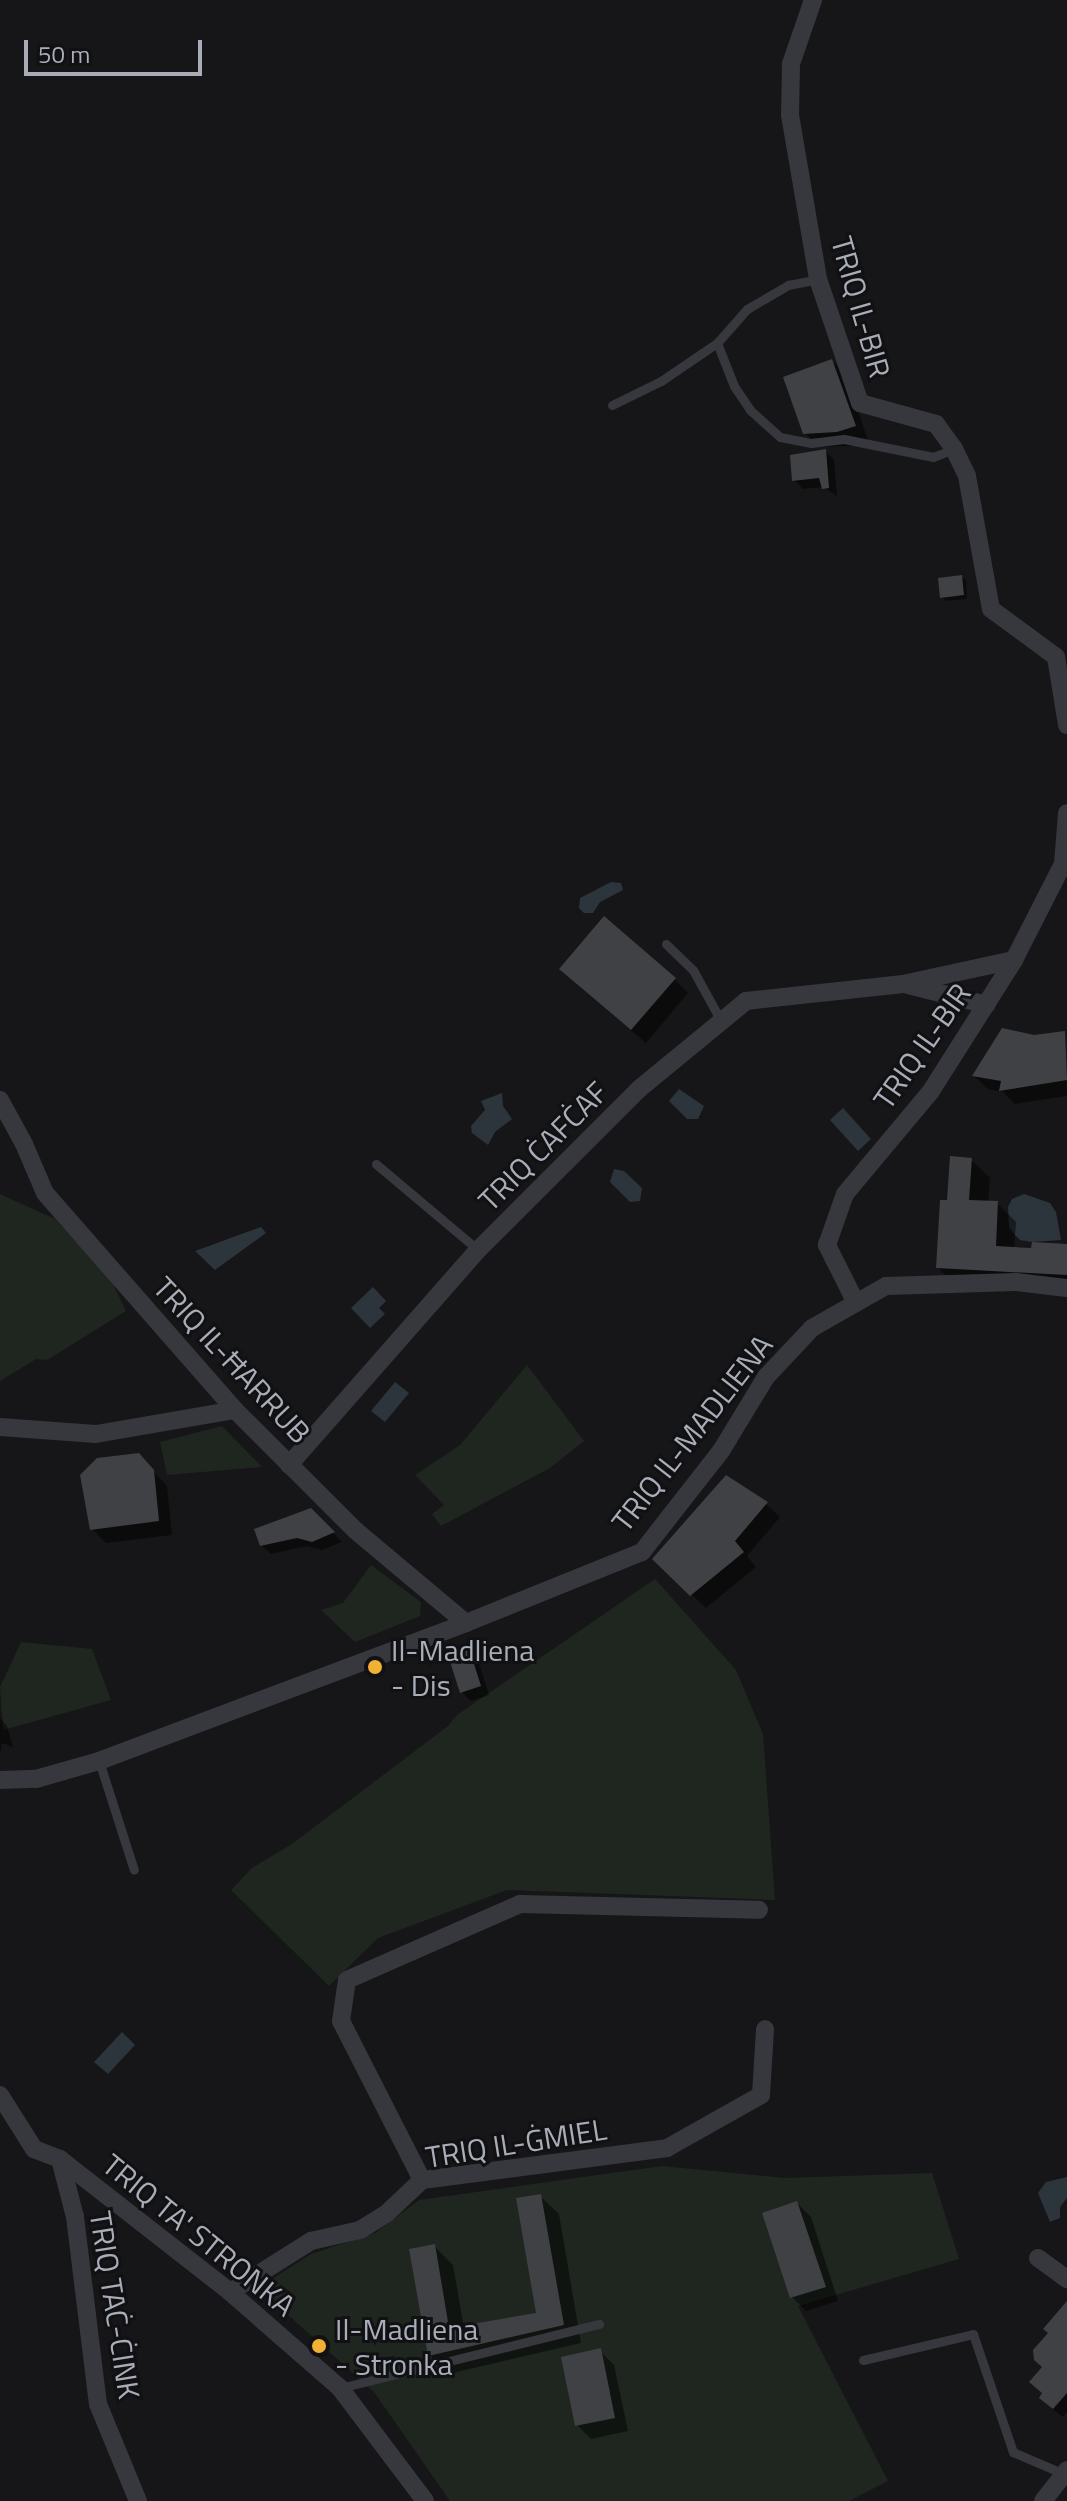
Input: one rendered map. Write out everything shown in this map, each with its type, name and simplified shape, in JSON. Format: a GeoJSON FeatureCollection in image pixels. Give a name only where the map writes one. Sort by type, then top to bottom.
{"type":"FeatureCollection","features":[{"type":"Feature","properties":{"kind":"street","name":"TRIQ IL-BIR"},"geometry":{"type":"LineString","coordinates":[[813,0],[791,64],[790,115],[818,279],[860,403],[936,424],[954,449],[967,476],[991,609],[1062,656],[1067,725]]}},
{"type":"Feature","properties":{"kind":"street","name":"TRIQ IL-BIR"},"geometry":{"type":"LineString","coordinates":[[855,1301],[827,1245],[845,1194],[931,1091],[1014,960],[1063,864],[1067,813]]}},
{"type":"Feature","properties":{"kind":"street","name":"TRIQ ĊAFĊAF"},"geometry":{"type":"LineString","coordinates":[[289,1465],[478,1250],[639,1089],[746,1001],[903,984],[1014,960]]}},
{"type":"Feature","properties":{"kind":"street","name":"TRIQ ĊAFĊAF"},"geometry":{"type":"LineString","coordinates":[[903,984],[987,1005]]}},
{"type":"Feature","properties":{"kind":"street","name":"TRIQ IL-ĦARRUB"},"geometry":{"type":"LineString","coordinates":[[0,1100],[6,1124],[45,1193],[235,1410],[355,1530],[466,1623]]}},
{"type":"Feature","properties":{"kind":"street","name":"TRIQ IL-MADLIENA"},"geometry":{"type":"LineString","coordinates":[[0,1780],[36,1779],[99,1761],[466,1623],[642,1552],[721,1451],[766,1377],[812,1328],[886,1286],[1016,1282],[1067,1288]]}},
{"type":"Feature","properties":{"kind":"street"},"geometry":{"type":"LineString","coordinates":[[0,1427],[96,1434],[235,1410]]}},
{"type":"Feature","properties":{"kind":"street"},"geometry":{"type":"LineString","coordinates":[[422,2180],[341,2021],[347,1980],[520,1904],[759,1910]]}},
{"type":"Feature","properties":{"kind":"street","name":"TRIQ IL-ĠMIEL"},"geometry":{"type":"LineString","coordinates":[[230,2292],[311,2241],[360,2230],[387,2213],[422,2180],[667,2148],[761,2095],[765,2029]]}},
{"type":"Feature","properties":{"kind":"street","name":"TRIQ TA' STRONKA"},"geometry":{"type":"LineString","coordinates":[[0,2095],[34,2149],[60,2159],[230,2292],[340,2388],[425,2501]]}},
{"type":"Feature","properties":{"kind":"street","name":"TRIQ TAĊ-ĊINK"},"geometry":{"type":"LineString","coordinates":[[60,2159],[75,2217],[98,2404],[138,2501]]}},
{"type":"Feature","properties":{"kind":"street"},"geometry":{"type":"LineString","coordinates":[[1038,2258],[1067,2279]]}},
{"type":"Feature","properties":{"kind":"street"},"geometry":{"type":"LineString","coordinates":[[1043,2501],[1066,2472]]}},
{"type":"Feature","properties":{"kind":"lane"},"geometry":{"type":"LineString","coordinates":[[612,405],[661,381],[717,343],[747,309],[788,285],[818,279]]}},
{"type":"Feature","properties":{"kind":"lane"},"geometry":{"type":"LineString","coordinates":[[717,343],[734,386],[750,410],[780,437],[811,443],[844,439],[933,457],[954,449]]}},
{"type":"Feature","properties":{"kind":"lane"},"geometry":{"type":"LineString","coordinates":[[666,944],[693,970],[721,1021]]}},
{"type":"Feature","properties":{"kind":"lane"},"geometry":{"type":"LineString","coordinates":[[376,1164],[478,1250]]}},
{"type":"Feature","properties":{"kind":"lane"},"geometry":{"type":"LineString","coordinates":[[99,1761],[134,1870]]}},
{"type":"Feature","properties":{"kind":"lane"},"geometry":{"type":"LineString","coordinates":[[340,2388],[599,2324]]}},
{"type":"Feature","properties":{"kind":"lane"},"geometry":{"type":"LineString","coordinates":[[863,2360],[973,2334],[1013,2452],[1066,2472]]}},
{"type":"Feature","properties":{"kind":"shaded area"},"geometry":{"type":"Polygon","coordinates":[[[611,882],[621,883],[623,890],[600,902],[593,913],[584,913],[579,908],[580,898],[611,882]]]}},
{"type":"Feature","properties":{"kind":"shaded area"},"geometry":{"type":"Polygon","coordinates":[[[679,1089],[704,1106],[698,1119],[687,1119],[669,1101],[679,1089]]]}},
{"type":"Feature","properties":{"kind":"shaded area"},"geometry":{"type":"Polygon","coordinates":[[[502,1093],[503,1106],[512,1119],[495,1132],[488,1145],[472,1133],[471,1126],[485,1110],[481,1101],[502,1093]]]}},
{"type":"Feature","properties":{"kind":"shaded area"},"geometry":{"type":"Polygon","coordinates":[[[843,1108],[871,1139],[858,1151],[830,1120],[843,1108]]]}},
{"type":"Feature","properties":{"kind":"shaded area"},"geometry":{"type":"Polygon","coordinates":[[[614,1169],[624,1171],[642,1188],[640,1201],[630,1202],[610,1182],[614,1169]]]}},
{"type":"Feature","properties":{"kind":"shaded area"},"geometry":{"type":"Polygon","coordinates":[[[0,1194],[55,1219],[111,1280],[126,1311],[47,1360],[36,1359],[0,1381],[0,1194]]]}},
{"type":"Feature","properties":{"kind":"shaded area"},"geometry":{"type":"Polygon","coordinates":[[[1024,1194],[1050,1203],[1056,1212],[1061,1240],[1032,1242],[1020,1240],[1014,1234],[1009,1227],[1008,1207],[1012,1199],[1024,1194]]]}},
{"type":"Feature","properties":{"kind":"shaded area"},"geometry":{"type":"Polygon","coordinates":[[[261,1227],[266,1233],[215,1270],[195,1251],[261,1227]]]}},
{"type":"Feature","properties":{"kind":"shaded area"},"geometry":{"type":"Polygon","coordinates":[[[373,1287],[386,1301],[379,1308],[385,1314],[370,1328],[351,1308],[373,1287]]]}},
{"type":"Feature","properties":{"kind":"shaded area"},"geometry":{"type":"Polygon","coordinates":[[[527,1365],[584,1441],[550,1468],[441,1526],[432,1514],[444,1505],[415,1475],[460,1445],[527,1365]]]}},
{"type":"Feature","properties":{"kind":"shaded area"},"geometry":{"type":"Polygon","coordinates":[[[395,1382],[409,1393],[385,1422],[371,1411],[395,1382]]]}},
{"type":"Feature","properties":{"kind":"shaded area"},"geometry":{"type":"Polygon","coordinates":[[[222,1426],[262,1467],[167,1475],[160,1442],[222,1426]]]}},
{"type":"Feature","properties":{"kind":"shaded area"},"geometry":{"type":"Polygon","coordinates":[[[371,1565],[421,1602],[420,1616],[355,1642],[321,1610],[343,1603],[371,1565]]]}},
{"type":"Feature","properties":{"kind":"shaded area"},"geometry":{"type":"Polygon","coordinates":[[[655,1579],[736,1670],[763,1734],[775,1900],[507,1890],[378,1938],[329,1986],[231,1890],[252,1868],[292,1844],[448,1726],[457,1715],[655,1579]]]}},
{"type":"Feature","properties":{"kind":"shaded area"},"geometry":{"type":"Polygon","coordinates":[[[21,1642],[92,1649],[111,1700],[3,1730],[0,1687],[21,1642]]]}},
{"type":"Feature","properties":{"kind":"shaded area"},"geometry":{"type":"Polygon","coordinates":[[[122,2032],[135,2045],[108,2074],[94,2062],[122,2032]]]}},
{"type":"Feature","properties":{"kind":"shaded area"},"geometry":{"type":"Polygon","coordinates":[[[662,2166],[785,2178],[932,2173],[959,2259],[798,2306],[888,2481],[849,2501],[450,2501],[374,2392],[258,2288],[311,2254],[375,2233],[419,2200],[662,2166]]]}},
{"type":"Feature","properties":{"kind":"shaded area"},"geometry":{"type":"Polygon","coordinates":[[[1067,2177],[1067,2198],[1060,2207],[1060,2218],[1050,2222],[1038,2193],[1046,2182],[1067,2177]]]}},
{"type":"Feature","properties":{"kind":"building"},"geometry":{"type":"Polygon","coordinates":[[[832,359],[856,426],[837,432],[803,434],[783,377],[832,359]]]}},
{"type":"Feature","properties":{"kind":"building"},"geometry":{"type":"Polygon","coordinates":[[[826,449],[829,488],[822,489],[819,478],[792,481],[790,455],[826,449]]]}},
{"type":"Feature","properties":{"kind":"building"},"geometry":{"type":"Polygon","coordinates":[[[962,575],[964,595],[940,598],[938,578],[962,575]]]}},
{"type":"Feature","properties":{"kind":"building"},"geometry":{"type":"Polygon","coordinates":[[[604,916],[676,978],[631,1030],[559,969],[604,916]]]}},
{"type":"Feature","properties":{"kind":"building"},"geometry":{"type":"Polygon","coordinates":[[[1002,1028],[1034,1035],[1065,1031],[1067,1080],[999,1091],[1001,1081],[972,1076],[1002,1028]]]}},
{"type":"Feature","properties":{"kind":"building"},"geometry":{"type":"Polygon","coordinates":[[[950,1156],[972,1158],[969,1200],[998,1201],[996,1246],[1031,1248],[1032,1242],[1067,1244],[1067,1275],[936,1268],[940,1200],[947,1200],[950,1156]]]}},
{"type":"Feature","properties":{"kind":"building"},"geometry":{"type":"Polygon","coordinates":[[[139,1453],[154,1470],[159,1521],[90,1530],[80,1475],[97,1458],[139,1453]]]}},
{"type":"Feature","properties":{"kind":"building"},"geometry":{"type":"Polygon","coordinates":[[[726,1475],[768,1502],[735,1541],[744,1552],[690,1596],[652,1559],[726,1475]]]}},
{"type":"Feature","properties":{"kind":"building"},"geometry":{"type":"Polygon","coordinates":[[[311,1508],[335,1532],[312,1542],[297,1538],[260,1546],[254,1529],[311,1508]]]}},
{"type":"Feature","properties":{"kind":"building"},"geometry":{"type":"Polygon","coordinates":[[[468,1645],[481,1686],[460,1693],[447,1652],[468,1645]]]}},
{"type":"Feature","properties":{"kind":"building"},"geometry":{"type":"Polygon","coordinates":[[[541,2194],[564,2325],[428,2356],[409,2249],[435,2244],[449,2328],[536,2313],[516,2198],[541,2194]]]}},
{"type":"Feature","properties":{"kind":"building"},"geometry":{"type":"Polygon","coordinates":[[[797,2201],[826,2287],[790,2298],[762,2213],[797,2201]]]}},
{"type":"Feature","properties":{"kind":"building"},"geometry":{"type":"Polygon","coordinates":[[[1067,2301],[1067,2393],[1053,2409],[1039,2398],[1042,2393],[1029,2382],[1042,2367],[1034,2360],[1033,2350],[1048,2333],[1043,2329],[1067,2301]]]}},
{"type":"Feature","properties":{"kind":"building"},"geometry":{"type":"Polygon","coordinates":[[[601,2348],[615,2418],[575,2426],[561,2357],[601,2348]]]}},
{"type":"Feature","properties":{"kind":"place","name":"Il-Madliena - Dis"},"geometry":{"type":"Point","coordinates":[375,1667]}},
{"type":"Feature","properties":{"kind":"place","name":"Il-Madliena - Stronka"},"geometry":{"type":"Point","coordinates":[319,2346]}}]}
